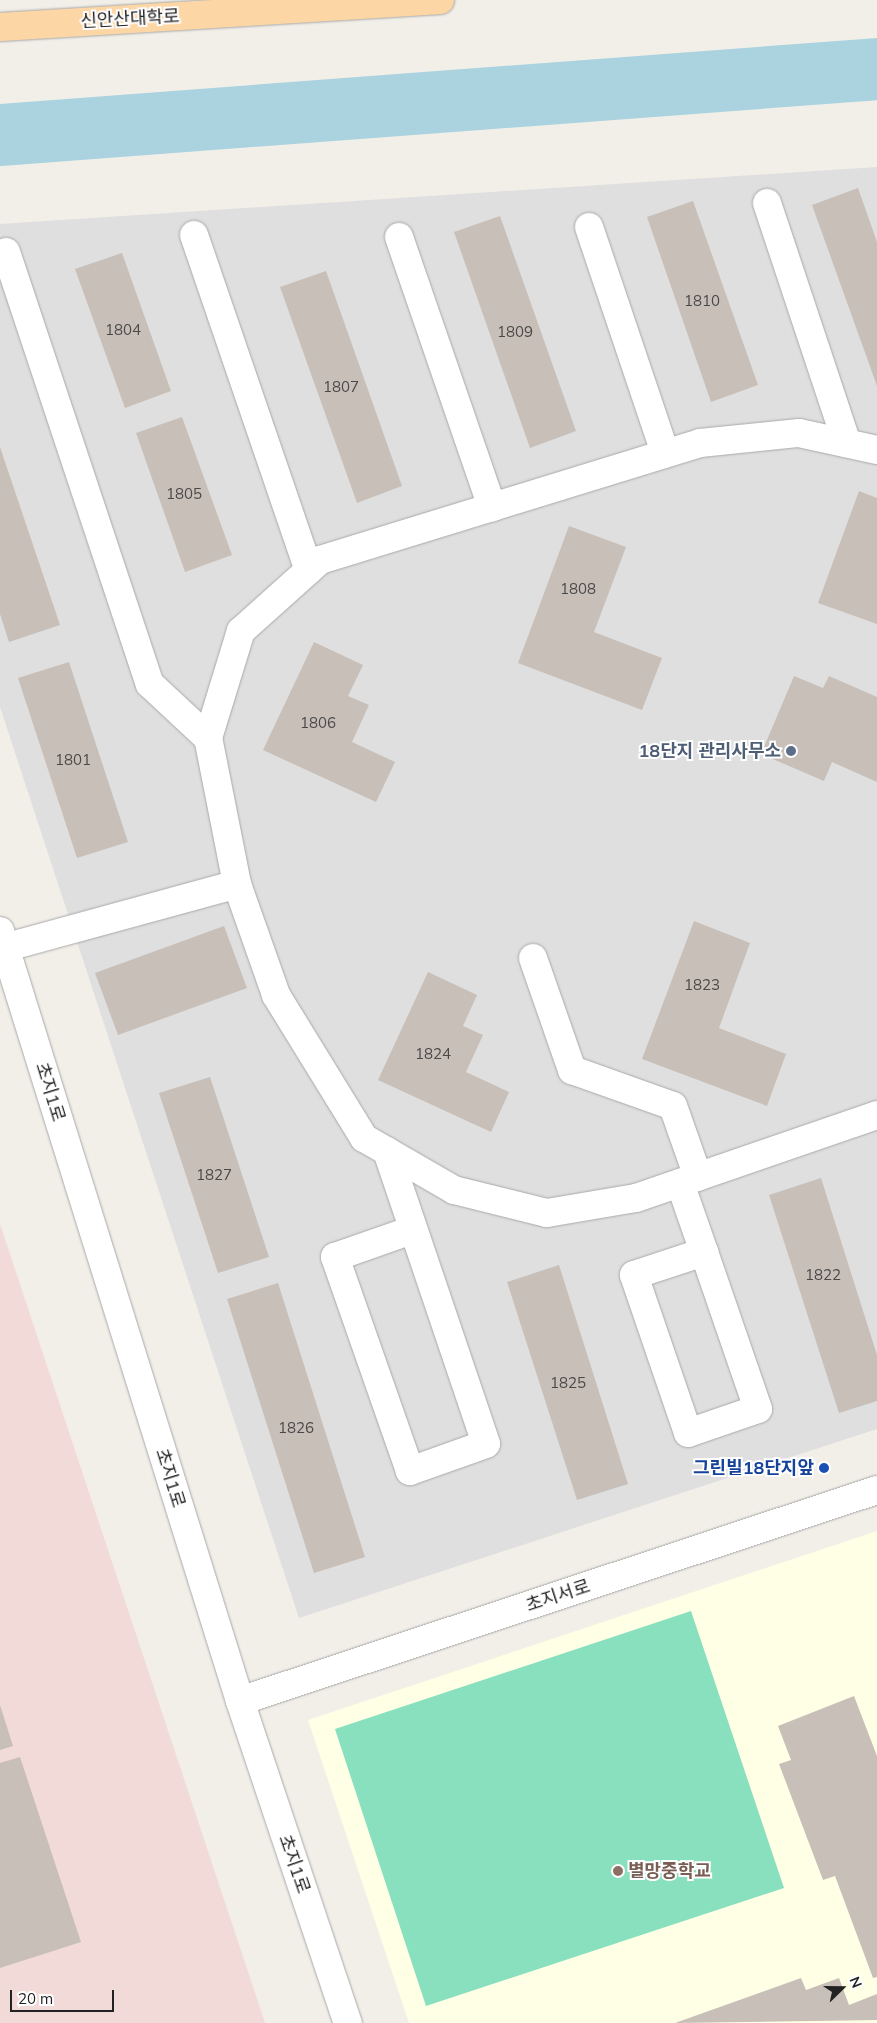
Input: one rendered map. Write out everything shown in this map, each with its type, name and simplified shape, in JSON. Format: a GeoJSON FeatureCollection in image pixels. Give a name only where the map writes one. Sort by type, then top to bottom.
{"type":"FeatureCollection","features":[{"type":"Feature","properties":{"kind":"main road","name":"신안산대학로"},"geometry":{"type":"LineString","coordinates":[[0,26],[440,0]]}},
{"type":"Feature","properties":{"kind":"street"},"geometry":{"type":"LineString","coordinates":[[767,203],[847,443]]}},
{"type":"Feature","properties":{"kind":"street"},"geometry":{"type":"LineString","coordinates":[[589,227],[665,454]]}},
{"type":"Feature","properties":{"kind":"street"},"geometry":{"type":"LineString","coordinates":[[194,235],[309,570]]}},
{"type":"Feature","properties":{"kind":"street"},"geometry":{"type":"LineString","coordinates":[[399,237],[492,507]]}},
{"type":"Feature","properties":{"kind":"street"},"geometry":{"type":"LineString","coordinates":[[6,252],[150,684],[208,738]]}},
{"type":"Feature","properties":{"kind":"street"},"geometry":{"type":"LineString","coordinates":[[877,450],[799,433],[700,443],[320,560],[240,632],[208,738],[237,884],[276,995],[364,1138],[454,1190],[548,1213],[636,1198],[877,1115]]}},
{"type":"Feature","properties":{"kind":"street"},"geometry":{"type":"LineString","coordinates":[[2,942],[237,884]]}},
{"type":"Feature","properties":{"kind":"street","name":"초지1로"},"geometry":{"type":"LineString","coordinates":[[2,942],[240,1701],[348,2023]]}},
{"type":"Feature","properties":{"kind":"street"},"geometry":{"type":"LineString","coordinates":[[533,958],[572,1070],[673,1106],[704,1252],[758,1409],[688,1433],[634,1275],[704,1252]]}},
{"type":"Feature","properties":{"kind":"street"},"geometry":{"type":"LineString","coordinates":[[386,1151],[486,1444],[410,1471],[335,1256],[412,1230]]}},
{"type":"Feature","properties":{"kind":"street","name":"초지서로"},"geometry":{"type":"LineString","coordinates":[[240,1701],[877,1490]]}},
{"type":"Feature","properties":{"kind":"shaded area"},"geometry":{"type":"Polygon","coordinates":[[[877,167],[877,1429],[299,1618],[0,707],[0,224],[877,167]]]}},
{"type":"Feature","properties":{"kind":"shaded area"},"geometry":{"type":"Polygon","coordinates":[[[0,1224],[265,2023],[0,2023],[0,1224]]]}},
{"type":"Feature","properties":{"kind":"shaded area","name":"별망중학교"},"geometry":{"type":"Polygon","coordinates":[[[877,1531],[877,2023],[409,2023],[308,1720],[877,1531]]]}},
{"type":"Feature","properties":{"kind":"green space"},"geometry":{"type":"Polygon","coordinates":[[[691,1611],[784,1888],[426,2006],[335,1729],[691,1611]]]}},
{"type":"Feature","properties":{"kind":"building"},"geometry":{"type":"Polygon","coordinates":[[[858,188],[877,242],[877,386],[812,205],[858,188]]]}},
{"type":"Feature","properties":{"kind":"building"},"geometry":{"type":"Polygon","coordinates":[[[693,201],[758,385],[711,402],[647,217],[693,201]]]}},
{"type":"Feature","properties":{"kind":"building"},"geometry":{"type":"Polygon","coordinates":[[[500,216],[576,431],[530,448],[454,232],[500,216]]]}},
{"type":"Feature","properties":{"kind":"building"},"geometry":{"type":"Polygon","coordinates":[[[122,253],[171,391],[125,408],[75,269],[122,253]]]}},
{"type":"Feature","properties":{"kind":"building"},"geometry":{"type":"Polygon","coordinates":[[[326,271],[402,486],[357,503],[280,287],[326,271]]]}},
{"type":"Feature","properties":{"kind":"building"},"geometry":{"type":"Polygon","coordinates":[[[182,417],[232,555],[185,572],[136,433],[182,417]]]}},
{"type":"Feature","properties":{"kind":"building"},"geometry":{"type":"Polygon","coordinates":[[[0,447],[60,625],[9,642],[0,614],[0,447]]]}},
{"type":"Feature","properties":{"kind":"building"},"geometry":{"type":"Polygon","coordinates":[[[859,491],[877,498],[877,624],[818,603],[859,491]]]}},
{"type":"Feature","properties":{"kind":"building"},"geometry":{"type":"Polygon","coordinates":[[[569,526],[626,547],[594,632],[662,658],[642,710],[518,663],[569,526]]]}},
{"type":"Feature","properties":{"kind":"building"},"geometry":{"type":"Polygon","coordinates":[[[314,642],[363,665],[348,696],[369,705],[352,742],[395,762],[376,802],[263,750],[314,642]]]}},
{"type":"Feature","properties":{"kind":"building"},"geometry":{"type":"Polygon","coordinates":[[[69,662],[128,842],[77,858],[18,678],[69,662]]]}},
{"type":"Feature","properties":{"kind":"building"},"geometry":{"type":"Polygon","coordinates":[[[794,676],[823,688],[829,676],[877,697],[877,782],[832,762],[824,781],[761,754],[794,676]]]}},
{"type":"Feature","properties":{"kind":"building"},"geometry":{"type":"Polygon","coordinates":[[[694,921],[750,943],[719,1028],[786,1054],[767,1106],[642,1059],[694,921]]]}},
{"type":"Feature","properties":{"kind":"building"},"geometry":{"type":"Polygon","coordinates":[[[224,926],[247,988],[118,1035],[95,973],[224,926]]]}},
{"type":"Feature","properties":{"kind":"building"},"geometry":{"type":"Polygon","coordinates":[[[428,972],[477,995],[463,1026],[483,1035],[466,1072],[509,1092],[491,1132],[378,1080],[428,972]]]}},
{"type":"Feature","properties":{"kind":"building"},"geometry":{"type":"Polygon","coordinates":[[[210,1077],[269,1257],[218,1273],[159,1093],[210,1077]]]}},
{"type":"Feature","properties":{"kind":"building"},"geometry":{"type":"Polygon","coordinates":[[[821,1178],[877,1355],[877,1401],[839,1413],[769,1195],[821,1178]]]}},
{"type":"Feature","properties":{"kind":"building"},"geometry":{"type":"Polygon","coordinates":[[[559,1265],[628,1484],[577,1500],[507,1282],[559,1265]]]}},
{"type":"Feature","properties":{"kind":"building"},"geometry":{"type":"Polygon","coordinates":[[[278,1283],[365,1557],[314,1573],[227,1299],[278,1283]]]}},
{"type":"Feature","properties":{"kind":"building"},"geometry":{"type":"Polygon","coordinates":[[[854,1696],[877,1756],[877,1977],[873,1978],[835,1876],[823,1880],[779,1764],[791,1760],[778,1726],[854,1696]]]}},
{"type":"Feature","properties":{"kind":"building"},"geometry":{"type":"Polygon","coordinates":[[[0,1705],[13,1746],[0,1750],[0,1705]]]}},
{"type":"Feature","properties":{"kind":"building"},"geometry":{"type":"Polygon","coordinates":[[[20,1757],[81,1942],[0,1968],[0,1763],[20,1757]]]}},
{"type":"Feature","properties":{"kind":"building"},"geometry":{"type":"Polygon","coordinates":[[[801,1978],[806,1990],[839,1978],[849,2005],[877,1994],[877,2020],[675,2023],[801,1978]]]}},
{"type":"Feature","properties":{"kind":"waterway"},"geometry":{"type":"LineString","coordinates":[[0,135],[877,69]]}},
{"type":"Feature","properties":{"kind":"place","name":"18단지 관리사무소"},"geometry":{"type":"Point","coordinates":[791,751]}},
{"type":"Feature","properties":{"kind":"place","name":"그린빌18단지앞"},"geometry":{"type":"Point","coordinates":[824,1468]}},
{"type":"Feature","properties":{"kind":"place","name":"별망중학교"},"geometry":{"type":"Point","coordinates":[618,1871]}}]}
